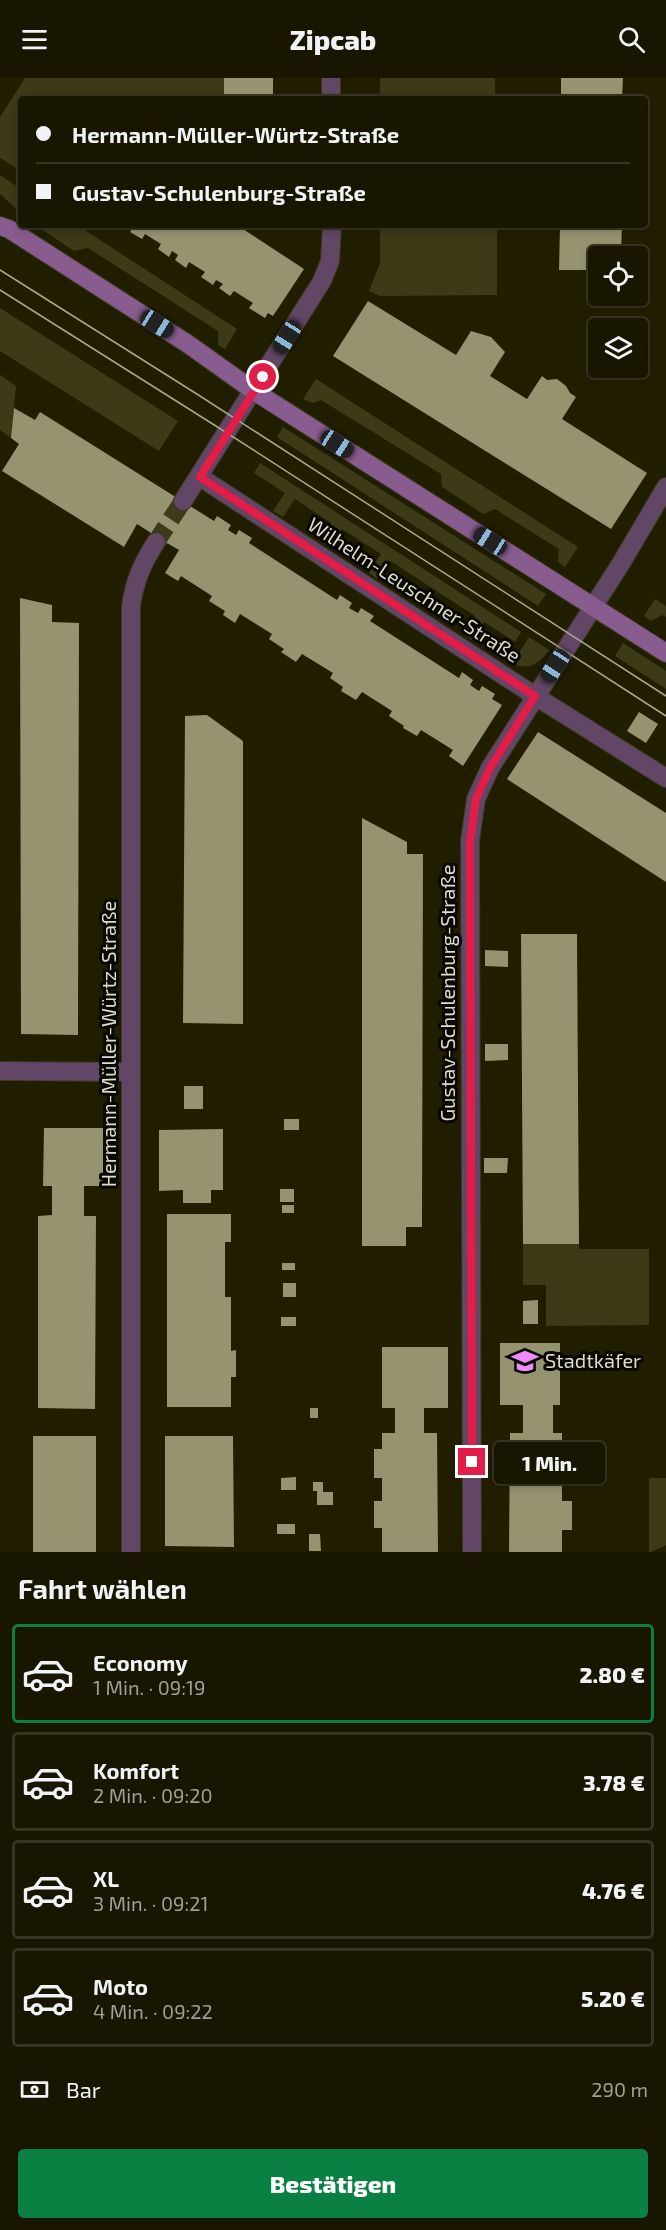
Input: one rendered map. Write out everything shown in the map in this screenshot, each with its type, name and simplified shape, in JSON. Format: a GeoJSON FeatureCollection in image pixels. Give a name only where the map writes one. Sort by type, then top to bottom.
{"type":"FeatureCollection","features":[{"type":"Feature","properties":{"kind":"street"},"geometry":{"type":"LineString","coordinates":[[331,78],[331,96]]}},
{"type":"Feature","properties":{"kind":"street"},"geometry":{"type":"LineString","coordinates":[[3,225],[188,344],[254,391],[666,653]]}},
{"type":"Feature","properties":{"kind":"street"},"geometry":{"type":"LineString","coordinates":[[183,501],[254,391],[327,271],[332,251],[332,228]]}},
{"type":"Feature","properties":{"kind":"street","name":"Wilhelm-Leuschner-Straße"},"geometry":{"type":"LineString","coordinates":[[200,477],[535,696],[666,778]]}},
{"type":"Feature","properties":{"kind":"street","name":"Gustav-Schulenburg-Straße"},"geometry":{"type":"LineString","coordinates":[[472,1552],[470,841],[476,799],[490,768],[620,566],[666,487]]}},
{"type":"Feature","properties":{"kind":"street","name":"Hermann-Müller-Würtz-Straße"},"geometry":{"type":"LineString","coordinates":[[131,1552],[131,607],[139,571],[156,542]]}},
{"type":"Feature","properties":{"kind":"street"},"geometry":{"type":"LineString","coordinates":[[0,1071],[131,1072]]}},
{"type":"Feature","properties":{"kind":"shaded area"},"geometry":{"type":"Polygon","coordinates":[[[25,78],[224,78],[224,96],[18,96],[18,169],[0,158],[0,117],[25,78]]]}},
{"type":"Feature","properties":{"kind":"shaded area"},"geometry":{"type":"Polygon","coordinates":[[[380,78],[495,78],[495,96],[380,96],[380,78]]]}},
{"type":"Feature","properties":{"kind":"shaded area"},"geometry":{"type":"Polygon","coordinates":[[[0,175],[18,187],[18,210],[0,194],[0,175]]]}},
{"type":"Feature","properties":{"kind":"shaded area"},"geometry":{"type":"Polygon","coordinates":[[[40,228],[82,228],[237,329],[225,349],[218,345],[218,331],[88,248],[74,251],[40,228]]]}},
{"type":"Feature","properties":{"kind":"shaded area"},"geometry":{"type":"Polygon","coordinates":[[[380,228],[497,228],[497,295],[380,296],[369,291],[380,263],[380,228]]]}},
{"type":"Feature","properties":{"kind":"shaded area"},"geometry":{"type":"Polygon","coordinates":[[[0,308],[178,421],[159,451],[0,351],[0,308]]]}},
{"type":"Feature","properties":{"kind":"shaded area"},"geometry":{"type":"Polygon","coordinates":[[[0,375],[16,386],[11,438],[0,430],[0,375]]]}},
{"type":"Feature","properties":{"kind":"shaded area"},"geometry":{"type":"Polygon","coordinates":[[[316,379],[578,547],[565,567],[558,562],[559,549],[495,509],[483,514],[442,487],[441,474],[321,400],[312,403],[303,399],[316,379]]]}},
{"type":"Feature","properties":{"kind":"shaded area"},"geometry":{"type":"Polygon","coordinates":[[[283,427],[546,594],[538,606],[277,437],[283,427]]]}},
{"type":"Feature","properties":{"kind":"shaded area"},"geometry":{"type":"Polygon","coordinates":[[[260,463],[521,632],[515,642],[484,622],[472,640],[463,635],[475,616],[389,560],[377,579],[369,573],[381,554],[342,529],[330,548],[320,541],[331,523],[295,499],[283,517],[273,511],[285,493],[254,473],[260,463]]]}},
{"type":"Feature","properties":{"kind":"shaded area"},"geometry":{"type":"Polygon","coordinates":[[[655,599],[666,606],[666,617],[662,615],[651,621],[644,616],[655,599]]]}},
{"type":"Feature","properties":{"kind":"shaded area"},"geometry":{"type":"Polygon","coordinates":[[[529,637],[549,650],[534,665],[512,664],[529,637]]]}},
{"type":"Feature","properties":{"kind":"shaded area"},"geometry":{"type":"Polygon","coordinates":[[[623,643],[666,671],[666,689],[615,656],[623,643]]]}},
{"type":"Feature","properties":{"kind":"shaded area"},"geometry":{"type":"Polygon","coordinates":[[[523,1244],[579,1244],[579,1249],[649,1249],[649,1325],[546,1326],[546,1285],[523,1285],[523,1244]]]}},
{"type":"Feature","properties":{"kind":"shaded area"},"geometry":{"type":"Polygon","coordinates":[[[649,1478],[666,1478],[666,1545],[651,1552],[649,1552],[649,1478]]]}},
{"type":"Feature","properties":{"kind":"building"},"geometry":{"type":"Polygon","coordinates":[[[224,78],[273,78],[273,96],[224,96],[224,78]]]}},
{"type":"Feature","properties":{"kind":"building"},"geometry":{"type":"Polygon","coordinates":[[[561,78],[623,78],[622,96],[561,96],[561,78]]]}},
{"type":"Feature","properties":{"kind":"building"},"geometry":{"type":"Polygon","coordinates":[[[132,228],[242,228],[304,269],[273,316],[268,313],[265,318],[249,308],[253,303],[234,291],[230,296],[219,288],[223,284],[216,280],[213,285],[201,277],[205,272],[189,262],[186,268],[175,260],[178,255],[172,251],[169,257],[158,249],[161,244],[145,234],[142,239],[130,232],[132,228]]]}},
{"type":"Feature","properties":{"kind":"building"},"geometry":{"type":"Polygon","coordinates":[[[560,228],[622,228],[621,246],[588,246],[588,273],[586,270],[559,270],[560,228]]]}},
{"type":"Feature","properties":{"kind":"building"},"geometry":{"type":"Polygon","coordinates":[[[368,301],[456,355],[471,331],[491,337],[505,352],[490,376],[527,399],[542,376],[547,380],[557,379],[566,386],[576,397],[562,419],[647,473],[611,529],[333,356],[368,301]]]}},
{"type":"Feature","properties":{"kind":"building"},"geometry":{"type":"Polygon","coordinates":[[[14,408],[35,420],[40,412],[214,521],[217,516],[231,525],[228,530],[236,535],[239,530],[252,538],[249,543],[337,600],[340,595],[352,603],[349,608],[358,613],[361,608],[374,616],[370,621],[459,678],[462,672],[473,680],[470,685],[479,691],[482,686],[495,694],[492,699],[502,705],[463,766],[449,756],[453,750],[421,730],[417,736],[403,728],[404,726],[389,716],[392,711],[362,692],[356,700],[341,691],[343,687],[330,678],[333,673],[302,654],[296,662],[281,652],[284,649],[269,639],[272,634],[240,614],[235,623],[223,615],[225,611],[209,601],[212,596],[181,576],[178,581],[165,573],[179,550],[167,543],[164,547],[148,537],[151,533],[137,524],[124,547],[2,471],[19,444],[11,438],[14,408]]]}},
{"type":"Feature","properties":{"kind":"building"},"geometry":{"type":"Polygon","coordinates":[[[20,598],[52,605],[52,622],[79,623],[78,1035],[21,1034],[20,598]]]}},
{"type":"Feature","properties":{"kind":"building"},"geometry":{"type":"Polygon","coordinates":[[[639,712],[658,724],[646,743],[627,731],[639,712]]]}},
{"type":"Feature","properties":{"kind":"building"},"geometry":{"type":"Polygon","coordinates":[[[207,715],[243,741],[243,1024],[183,1023],[185,716],[207,715]]]}},
{"type":"Feature","properties":{"kind":"building"},"geometry":{"type":"Polygon","coordinates":[[[538,732],[666,813],[666,882],[507,779],[538,732]]]}},
{"type":"Feature","properties":{"kind":"building"},"geometry":{"type":"Polygon","coordinates":[[[362,818],[407,842],[407,854],[423,854],[422,1227],[406,1227],[406,1246],[362,1246],[362,818]]]}},
{"type":"Feature","properties":{"kind":"building"},"geometry":{"type":"Polygon","coordinates":[[[521,934],[577,934],[579,1244],[523,1244],[521,934]]]}},
{"type":"Feature","properties":{"kind":"building"},"geometry":{"type":"Polygon","coordinates":[[[485,950],[508,951],[508,967],[485,966],[485,950]]]}},
{"type":"Feature","properties":{"kind":"building"},"geometry":{"type":"Polygon","coordinates":[[[485,1044],[508,1044],[508,1060],[485,1061],[485,1044]]]}},
{"type":"Feature","properties":{"kind":"building"},"geometry":{"type":"Polygon","coordinates":[[[184,1086],[203,1086],[203,1109],[184,1109],[184,1086]]]}},
{"type":"Feature","properties":{"kind":"building"},"geometry":{"type":"Polygon","coordinates":[[[284,1119],[299,1119],[299,1130],[284,1130],[284,1119]]]}},
{"type":"Feature","properties":{"kind":"building"},"geometry":{"type":"Polygon","coordinates":[[[44,1128],[103,1128],[103,1186],[84,1186],[84,1216],[96,1216],[95,1409],[38,1408],[38,1216],[52,1215],[52,1186],[43,1186],[44,1128]]]}},
{"type":"Feature","properties":{"kind":"building"},"geometry":{"type":"Polygon","coordinates":[[[223,1129],[223,1190],[211,1190],[211,1203],[183,1203],[183,1190],[159,1191],[159,1130],[223,1129]]]}},
{"type":"Feature","properties":{"kind":"building"},"geometry":{"type":"Polygon","coordinates":[[[484,1158],[508,1158],[507,1173],[484,1173],[484,1158]]]}},
{"type":"Feature","properties":{"kind":"building"},"geometry":{"type":"Polygon","coordinates":[[[280,1189],[294,1189],[294,1202],[280,1202],[280,1189]]]}},
{"type":"Feature","properties":{"kind":"building"},"geometry":{"type":"Polygon","coordinates":[[[282,1205],[294,1205],[294,1213],[282,1213],[282,1205]]]}},
{"type":"Feature","properties":{"kind":"building"},"geometry":{"type":"Polygon","coordinates":[[[167,1214],[231,1214],[231,1242],[225,1242],[225,1297],[231,1297],[231,1351],[236,1350],[236,1377],[231,1377],[231,1407],[167,1407],[167,1214]]]}},
{"type":"Feature","properties":{"kind":"building"},"geometry":{"type":"Polygon","coordinates":[[[282,1263],[295,1263],[295,1270],[282,1270],[282,1263]]]}},
{"type":"Feature","properties":{"kind":"building"},"geometry":{"type":"Polygon","coordinates":[[[283,1283],[296,1283],[296,1297],[283,1297],[283,1283]]]}},
{"type":"Feature","properties":{"kind":"building"},"geometry":{"type":"Polygon","coordinates":[[[538,1300],[538,1324],[523,1324],[523,1301],[538,1300]]]}},
{"type":"Feature","properties":{"kind":"building"},"geometry":{"type":"Polygon","coordinates":[[[281,1317],[296,1317],[296,1326],[281,1326],[281,1317]]]}},
{"type":"Feature","properties":{"kind":"building"},"geometry":{"type":"Polygon","coordinates":[[[500,1343],[560,1343],[560,1405],[553,1405],[553,1433],[562,1433],[562,1447],[572,1447],[572,1474],[562,1474],[562,1501],[572,1501],[572,1530],[562,1530],[562,1552],[509,1552],[510,1433],[523,1433],[523,1405],[500,1405],[500,1343]]]}},
{"type":"Feature","properties":{"kind":"building"},"geometry":{"type":"Polygon","coordinates":[[[382,1347],[448,1347],[448,1408],[424,1408],[424,1433],[437,1433],[438,1552],[382,1552],[382,1528],[374,1528],[374,1501],[382,1501],[382,1478],[374,1478],[374,1449],[382,1449],[382,1433],[395,1433],[395,1408],[382,1408],[382,1347]]]}},
{"type":"Feature","properties":{"kind":"building"},"geometry":{"type":"Polygon","coordinates":[[[310,1408],[318,1408],[318,1418],[310,1418],[310,1408]]]}},
{"type":"Feature","properties":{"kind":"building"},"geometry":{"type":"Polygon","coordinates":[[[33,1436],[96,1436],[96,1552],[33,1552],[33,1436]]]}},
{"type":"Feature","properties":{"kind":"building"},"geometry":{"type":"Polygon","coordinates":[[[165,1436],[233,1436],[234,1547],[165,1546],[165,1436]]]}},
{"type":"Feature","properties":{"kind":"building"},"geometry":{"type":"Polygon","coordinates":[[[296,1477],[296,1490],[281,1490],[281,1478],[296,1477]]]}},
{"type":"Feature","properties":{"kind":"building"},"geometry":{"type":"Polygon","coordinates":[[[313,1482],[323,1482],[323,1492],[333,1492],[333,1505],[317,1505],[317,1491],[313,1491],[313,1482]]]}},
{"type":"Feature","properties":{"kind":"building"},"geometry":{"type":"Polygon","coordinates":[[[277,1524],[295,1524],[295,1534],[277,1534],[277,1524]]]}},
{"type":"Feature","properties":{"kind":"building"},"geometry":{"type":"Polygon","coordinates":[[[309,1534],[320,1534],[321,1551],[309,1551],[309,1534]]]}},
{"type":"Feature","properties":{"kind":"tunnel"},"geometry":{"type":"LineString","coordinates":[[156,542],[183,501]]}},
{"type":"Feature","properties":{"kind":"tram line"},"geometry":{"type":"LineString","coordinates":[[0,270],[666,696]]}},
{"type":"Feature","properties":{"kind":"tram line"},"geometry":{"type":"LineString","coordinates":[[0,290],[227,433],[666,716]]}},
{"type":"Feature","properties":{"kind":"place","name":"Stadtkäfer"},"geometry":{"type":"Point","coordinates":[525,1361]}},
{"type":"Feature","properties":{"kind":"route"},"geometry":{"type":"LineString","coordinates":[[263,377],[200,477],[535,696],[490,768],[476,799],[470,841],[472,1462]]}}]}
